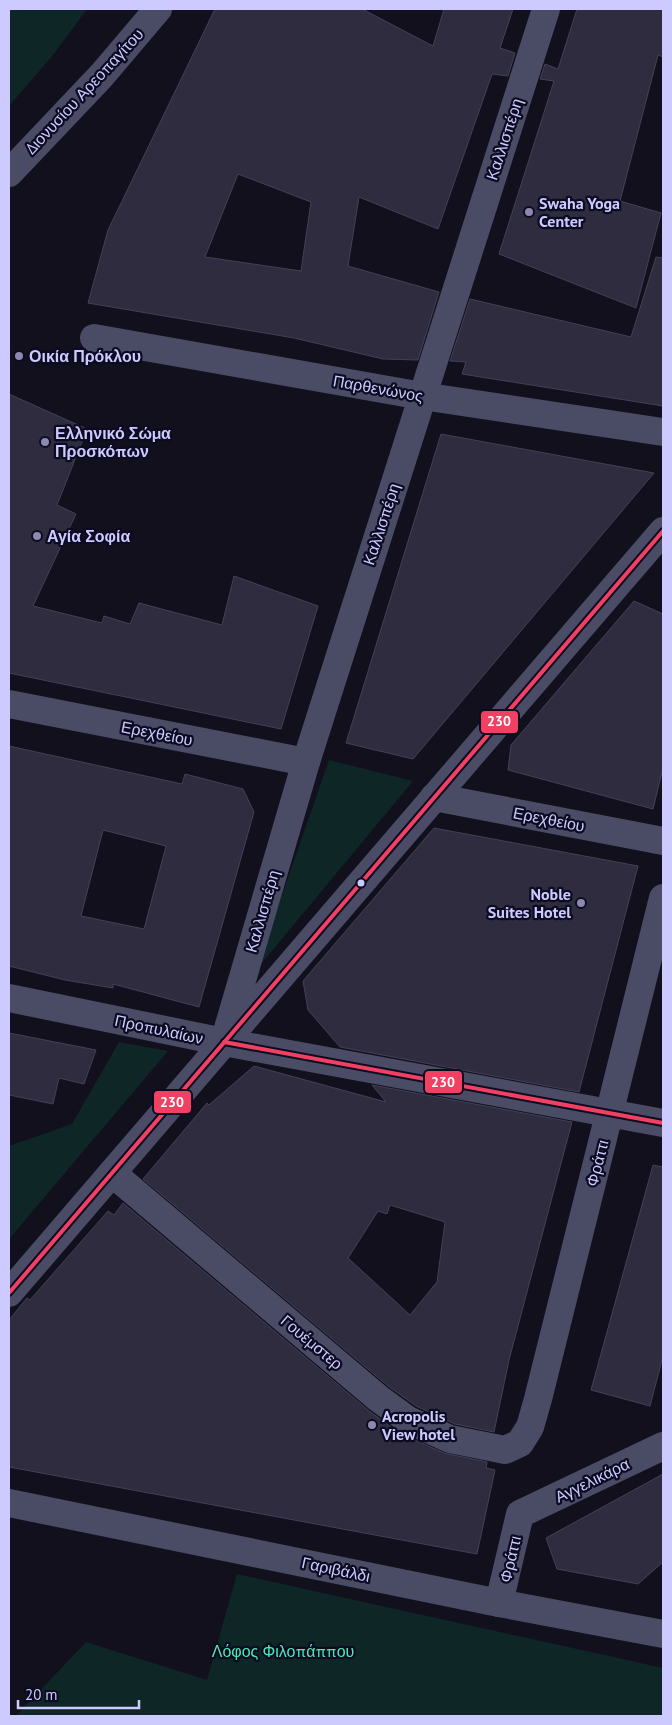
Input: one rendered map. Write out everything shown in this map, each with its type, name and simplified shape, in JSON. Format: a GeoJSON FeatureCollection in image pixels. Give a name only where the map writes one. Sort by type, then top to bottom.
{"type":"FeatureCollection","features":[{"type":"Feature","properties":{"kind":"street","name":"Διονυσίου Αρεοπαγίτου"},"geometry":{"type":"LineString","coordinates":[[9,172],[102,75],[158,9]]}},
{"type":"Feature","properties":{"kind":"street","name":"Καλλισπέρη"},"geometry":{"type":"LineString","coordinates":[[224,1042],[306,762],[546,9]]}},
{"type":"Feature","properties":{"kind":"street","name":"Παρθενώνος"},"geometry":{"type":"LineString","coordinates":[[94,338],[422,396],[663,432]]}},
{"type":"Feature","properties":{"kind":"street"},"geometry":{"type":"LineString","coordinates":[[9,1293],[663,531]]}},
{"type":"Feature","properties":{"kind":"street","name":"Ερεχθείου"},"geometry":{"type":"LineString","coordinates":[[9,704],[306,762]]}},
{"type":"Feature","properties":{"kind":"street","name":"Ερεχθείου"},"geometry":{"type":"LineString","coordinates":[[434,797],[663,841]]}},
{"type":"Feature","properties":{"kind":"street","name":"Φράττι"},"geometry":{"type":"LineString","coordinates":[[530,1427],[663,898]]}},
{"type":"Feature","properties":{"kind":"street","name":"Προπυλαίων"},"geometry":{"type":"LineString","coordinates":[[9,998],[224,1042],[663,1123]]}},
{"type":"Feature","properties":{"kind":"street","name":"Γουέμστερ"},"geometry":{"type":"LineString","coordinates":[[112,1173],[378,1398],[408,1420],[450,1438],[505,1450],[520,1443],[530,1427]]}},
{"type":"Feature","properties":{"kind":"street","name":"Αγγελικάρα"},"geometry":{"type":"LineString","coordinates":[[520,1514],[663,1446]]}},
{"type":"Feature","properties":{"kind":"street","name":"Γαριβάλδι"},"geometry":{"type":"LineString","coordinates":[[9,1503],[499,1603],[663,1634]]}},
{"type":"Feature","properties":{"kind":"street","name":"Φράττι"},"geometry":{"type":"LineString","coordinates":[[499,1603],[520,1514]]}},
{"type":"Feature","properties":{"kind":"green space"},"geometry":{"type":"Polygon","coordinates":[[[9,9],[87,9],[53,55],[9,106],[9,9]]]}},
{"type":"Feature","properties":{"kind":"green space"},"geometry":{"type":"Polygon","coordinates":[[[329,760],[413,781],[256,970],[329,760]]]}},
{"type":"Feature","properties":{"kind":"green space"},"geometry":{"type":"Polygon","coordinates":[[[119,1042],[168,1051],[9,1239],[9,1146],[72,1124],[119,1042]]]}},
{"type":"Feature","properties":{"kind":"green space","name":"Λόφος Φιλοπάππου"},"geometry":{"type":"Polygon","coordinates":[[[237,1574],[663,1668],[663,1716],[16,1716],[86,1642],[207,1680],[237,1574]]]}},
{"type":"Feature","properties":{"kind":"building"},"geometry":{"type":"Polygon","coordinates":[[[215,9],[362,9],[433,46],[444,9],[513,9],[500,48],[515,53],[508,76],[492,74],[438,229],[359,197],[348,266],[439,292],[418,360],[383,359],[294,338],[88,303],[108,230],[215,9]],[[238,174],[205,257],[301,271],[311,202],[238,174]]]}},
{"type":"Feature","properties":{"kind":"building"},"geometry":{"type":"Polygon","coordinates":[[[577,9],[663,9],[663,57],[658,55],[620,201],[661,213],[636,308],[499,254],[554,81],[540,79],[545,64],[558,69],[577,9]]]}},
{"type":"Feature","properties":{"kind":"building"},"geometry":{"type":"Polygon","coordinates":[[[656,257],[663,258],[663,406],[462,374],[466,362],[450,361],[470,299],[631,337],[656,257]]]}},
{"type":"Feature","properties":{"kind":"building"},"geometry":{"type":"Polygon","coordinates":[[[9,394],[87,429],[57,505],[76,514],[33,606],[102,623],[104,616],[130,624],[139,603],[222,625],[234,576],[318,606],[281,729],[9,673],[9,394]]]}},
{"type":"Feature","properties":{"kind":"building"},"geometry":{"type":"Polygon","coordinates":[[[441,434],[654,473],[413,759],[346,743],[441,434]]]}},
{"type":"Feature","properties":{"kind":"building"},"geometry":{"type":"Polygon","coordinates":[[[634,601],[663,614],[663,768],[653,809],[508,770],[511,745],[634,601]]]}},
{"type":"Feature","properties":{"kind":"building"},"geometry":{"type":"Polygon","coordinates":[[[9,746],[182,784],[185,774],[243,789],[254,812],[199,1007],[113,984],[113,988],[65,980],[9,966],[9,746]],[[103,830],[81,916],[144,929],[166,846],[103,830]]]}},
{"type":"Feature","properties":{"kind":"building"},"geometry":{"type":"Polygon","coordinates":[[[434,828],[638,866],[579,1092],[340,1047],[308,1010],[303,981],[434,828]]]}},
{"type":"Feature","properties":{"kind":"building"},"geometry":{"type":"Polygon","coordinates":[[[9,1033],[96,1050],[84,1084],[59,1078],[53,1104],[9,1095],[9,1033]]]}},
{"type":"Feature","properties":{"kind":"building"},"geometry":{"type":"Polygon","coordinates":[[[254,1066],[386,1102],[372,1085],[572,1122],[509,1360],[494,1432],[455,1424],[416,1406],[388,1386],[143,1179],[207,1103],[209,1105],[254,1066]],[[390,1205],[387,1214],[378,1211],[348,1258],[410,1315],[437,1282],[445,1222],[390,1205]]]}},
{"type":"Feature","properties":{"kind":"building"},"geometry":{"type":"Polygon","coordinates":[[[653,1165],[663,1167],[663,1356],[650,1406],[591,1390],[653,1165]]]}},
{"type":"Feature","properties":{"kind":"building"},"geometry":{"type":"Polygon","coordinates":[[[123,1203],[368,1410],[399,1433],[444,1453],[487,1462],[486,1468],[495,1470],[477,1554],[9,1467],[9,1320],[27,1298],[30,1300],[108,1211],[114,1215],[123,1203]]]}},
{"type":"Feature","properties":{"kind":"building"},"geometry":{"type":"Polygon","coordinates":[[[663,1474],[663,1562],[638,1584],[557,1569],[546,1538],[663,1474]]]}},
{"type":"Feature","properties":{"kind":"transit line","name":"230"},"geometry":{"type":"LineString","coordinates":[[9,1293],[663,531]]}},
{"type":"Feature","properties":{"kind":"transit line","name":"230"},"geometry":{"type":"LineString","coordinates":[[224,1042],[663,1123]]}},
{"type":"Feature","properties":{"kind":"place","name":"Swaha Yoga Center"},"geometry":{"type":"Point","coordinates":[529,212]}},
{"type":"Feature","properties":{"kind":"place","name":"Οικία Πρόκλου"},"geometry":{"type":"Point","coordinates":[19,356]}},
{"type":"Feature","properties":{"kind":"place","name":"Ελληνικό Σώμα Προσκόπων"},"geometry":{"type":"Point","coordinates":[45,442]}},
{"type":"Feature","properties":{"kind":"place","name":"Αγία Σοφία"},"geometry":{"type":"Point","coordinates":[37,536]}},
{"type":"Feature","properties":{"kind":"place","name":"Noble Suites Hotel"},"geometry":{"type":"Point","coordinates":[581,903]}},
{"type":"Feature","properties":{"kind":"place","name":"Acropolis View hotel"},"geometry":{"type":"Point","coordinates":[372,1425]}}]}
